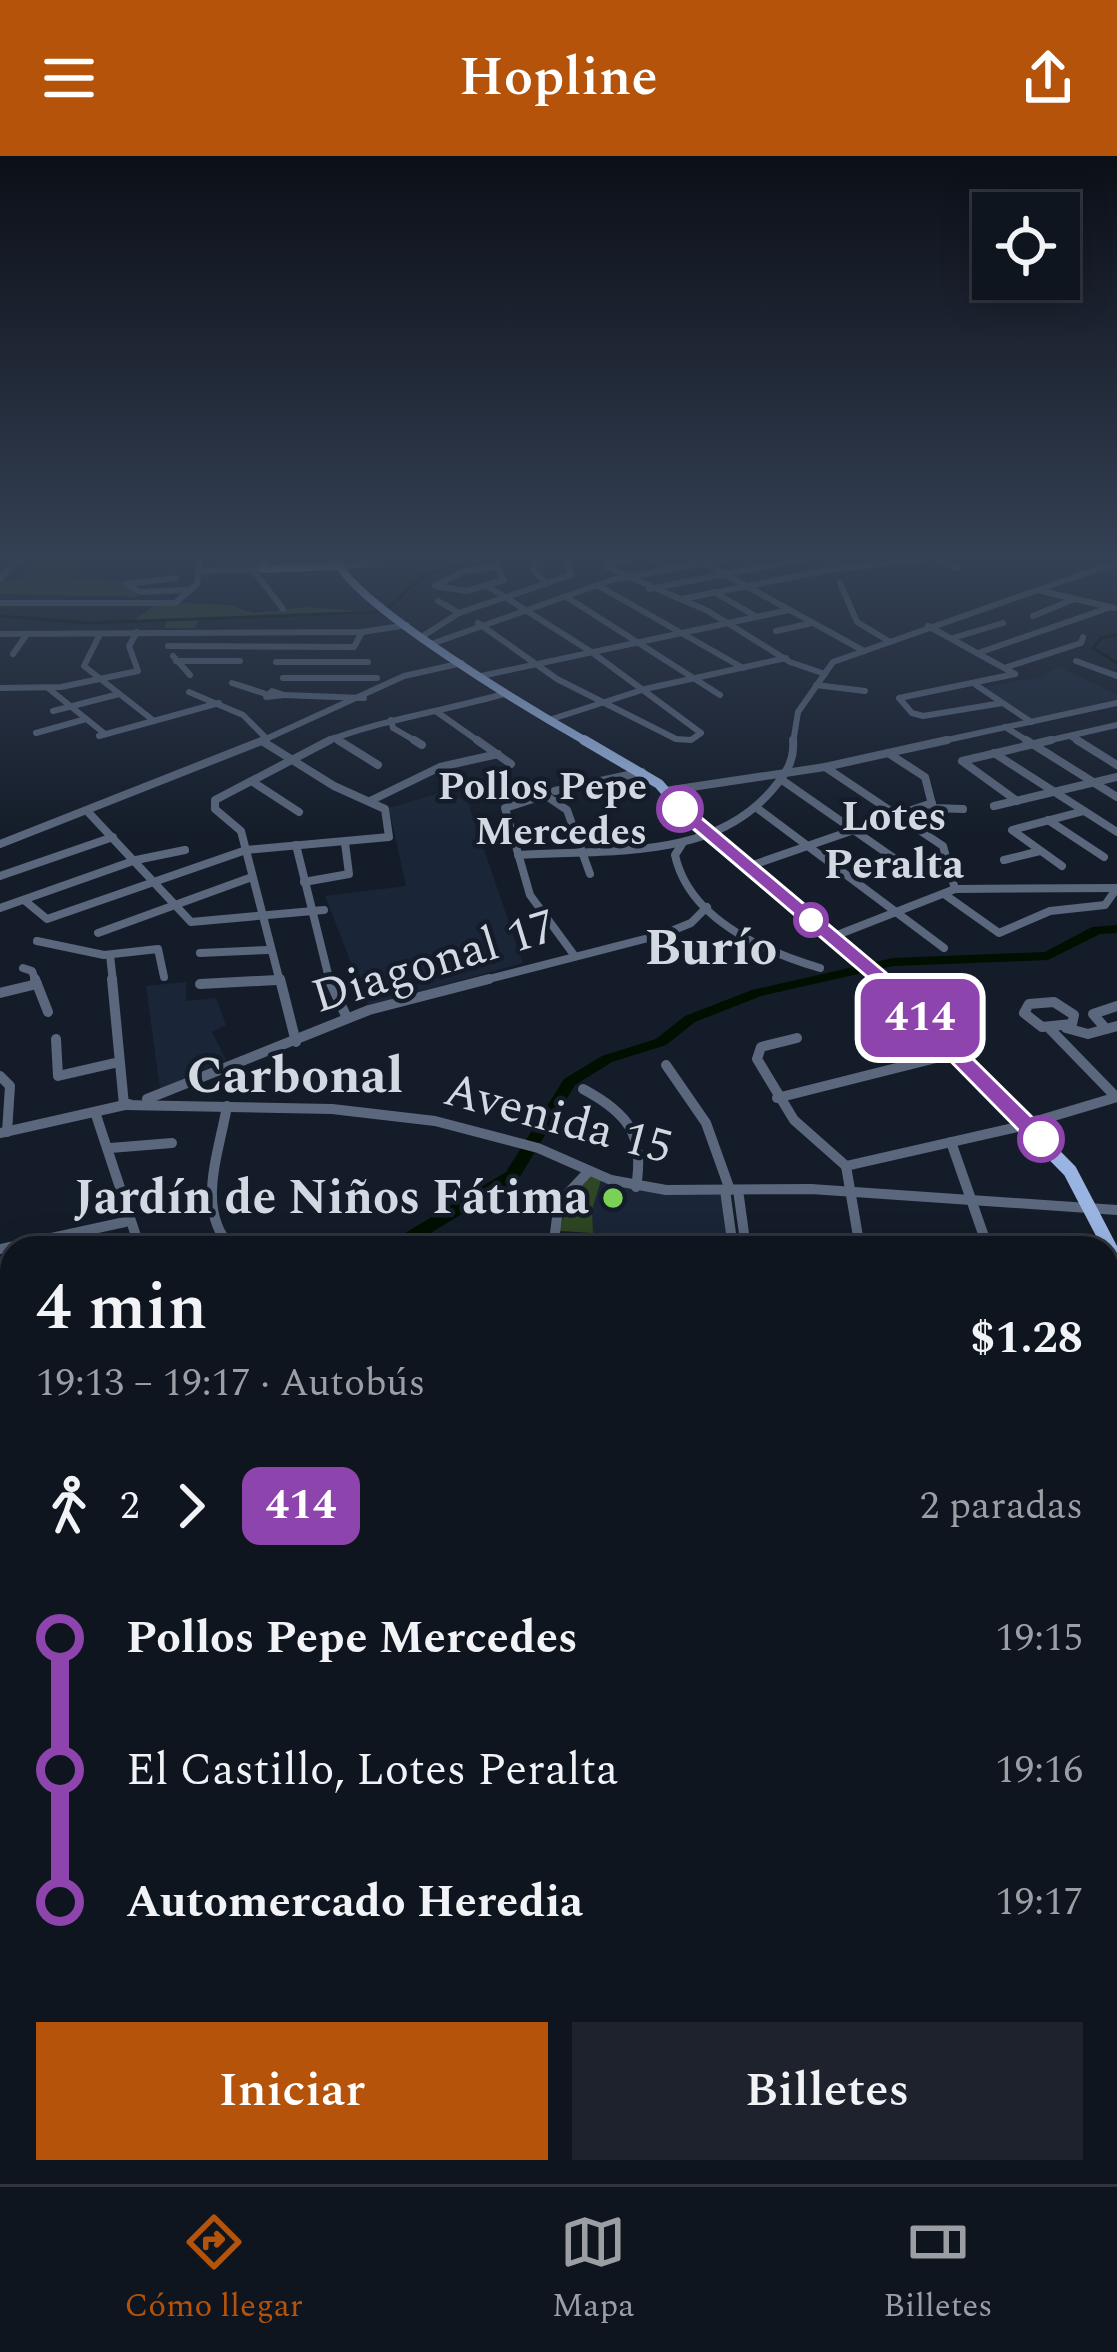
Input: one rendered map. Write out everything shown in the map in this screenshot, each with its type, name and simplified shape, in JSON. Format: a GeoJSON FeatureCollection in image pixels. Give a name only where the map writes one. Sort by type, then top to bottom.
{"type":"FeatureCollection","features":[{"type":"Feature","properties":{"kind":"main road"},"geometry":{"type":"LineString","coordinates":[[442,651],[504,694],[642,772],[707,836],[860,960],[1070,1171],[1105,1236]]}},
{"type":"Feature","properties":{"kind":"street"},"geometry":{"type":"LineString","coordinates":[[14,654],[16,651]]}},
{"type":"Feature","properties":{"kind":"street"},"geometry":{"type":"LineString","coordinates":[[90,651],[83,663],[154,721]]}},
{"type":"Feature","properties":{"kind":"street"},"geometry":{"type":"LineString","coordinates":[[0,688],[44,688],[139,671],[131,651]]}},
{"type":"Feature","properties":{"kind":"street"},"geometry":{"type":"LineString","coordinates":[[170,651],[190,675]]}},
{"type":"Feature","properties":{"kind":"street"},"geometry":{"type":"LineString","coordinates":[[517,651],[670,736],[691,740],[699,735],[698,728],[589,651]]}},
{"type":"Feature","properties":{"kind":"street"},"geometry":{"type":"LineString","coordinates":[[481,676],[603,651]]}},
{"type":"Feature","properties":{"kind":"street"},"geometry":{"type":"LineString","coordinates":[[653,651],[720,694]]}},
{"type":"Feature","properties":{"kind":"street"},"geometry":{"type":"LineString","coordinates":[[715,651],[742,668]]}},
{"type":"Feature","properties":{"kind":"street"},"geometry":{"type":"LineString","coordinates":[[773,651],[825,674]]}},
{"type":"Feature","properties":{"kind":"street"},"geometry":{"type":"LineString","coordinates":[[518,855],[682,844],[736,825],[784,777],[794,754],[794,722],[816,685],[833,662],[864,651]]}},
{"type":"Feature","properties":{"kind":"street"},"geometry":{"type":"LineString","coordinates":[[978,651],[1016,674],[976,686],[900,696],[912,713],[923,716],[1002,703]]}},
{"type":"Feature","properties":{"kind":"street"},"geometry":{"type":"LineString","coordinates":[[981,652],[985,651]]}},
{"type":"Feature","properties":{"kind":"street"},"geometry":{"type":"LineString","coordinates":[[1007,667],[1057,651]]}},
{"type":"Feature","properties":{"kind":"street"},"geometry":{"type":"LineString","coordinates":[[549,720],[645,689],[785,658]]}},
{"type":"Feature","properties":{"kind":"street"},"geometry":{"type":"LineString","coordinates":[[176,661],[240,661]]}},
{"type":"Feature","properties":{"kind":"street"},"geometry":{"type":"LineString","coordinates":[[1076,661],[1117,676]]}},
{"type":"Feature","properties":{"kind":"street"},"geometry":{"type":"LineString","coordinates":[[276,662],[368,662]]}},
{"type":"Feature","properties":{"kind":"street"},"geometry":{"type":"LineString","coordinates":[[285,693],[283,678],[289,662]]}},
{"type":"Feature","properties":{"kind":"street"},"geometry":{"type":"LineString","coordinates":[[0,844],[89,813],[351,705],[404,676],[456,664]]}},
{"type":"Feature","properties":{"kind":"street"},"geometry":{"type":"LineString","coordinates":[[245,671],[236,684],[266,694],[366,698]]}},
{"type":"Feature","properties":{"kind":"street"},"geometry":{"type":"LineString","coordinates":[[44,688],[45,673]]}},
{"type":"Feature","properties":{"kind":"street"},"geometry":{"type":"LineString","coordinates":[[283,678],[377,678]]}},
{"type":"Feature","properties":{"kind":"street"},"geometry":{"type":"LineString","coordinates":[[816,685],[865,691]]}},
{"type":"Feature","properties":{"kind":"street"},"geometry":{"type":"LineString","coordinates":[[976,686],[1031,722]]}},
{"type":"Feature","properties":{"kind":"street"},"geometry":{"type":"LineString","coordinates":[[44,688],[102,735],[219,703]]}},
{"type":"Feature","properties":{"kind":"street"},"geometry":{"type":"LineString","coordinates":[[24,900],[47,919],[246,850],[389,837],[385,809],[289,758],[243,715],[189,692]]}},
{"type":"Feature","properties":{"kind":"street"},"geometry":{"type":"LineString","coordinates":[[285,693],[304,700]]}},
{"type":"Feature","properties":{"kind":"street"},"geometry":{"type":"LineString","coordinates":[[53,711],[119,694]]}},
{"type":"Feature","properties":{"kind":"street"},"geometry":{"type":"LineString","coordinates":[[327,694],[351,705]]}},
{"type":"Feature","properties":{"kind":"street"},"geometry":{"type":"LineString","coordinates":[[340,700],[353,694]]}},
{"type":"Feature","properties":{"kind":"street"},"geometry":{"type":"LineString","coordinates":[[296,1042],[238,826],[215,809],[215,800],[273,775],[289,758],[334,738],[504,694]]}},
{"type":"Feature","properties":{"kind":"street"},"geometry":{"type":"LineString","coordinates":[[665,791],[784,777],[1117,704]]}},
{"type":"Feature","properties":{"kind":"street"},"geometry":{"type":"LineString","coordinates":[[437,712],[511,764]]}},
{"type":"Feature","properties":{"kind":"street"},"geometry":{"type":"LineString","coordinates":[[36,733],[86,719]]}},
{"type":"Feature","properties":{"kind":"street"},"geometry":{"type":"LineString","coordinates":[[392,720],[393,728],[422,745]]}},
{"type":"Feature","properties":{"kind":"street"},"geometry":{"type":"LineString","coordinates":[[1017,801],[962,763],[1117,725]]}},
{"type":"Feature","properties":{"kind":"street"},"geometry":{"type":"LineString","coordinates":[[1005,727],[1117,797]]}},
{"type":"Feature","properties":{"kind":"street"},"geometry":{"type":"LineString","coordinates":[[1103,729],[1117,736]]}},
{"type":"Feature","properties":{"kind":"street"},"geometry":{"type":"LineString","coordinates":[[1070,736],[1117,765]]}},
{"type":"Feature","properties":{"kind":"street"},"geometry":{"type":"LineString","coordinates":[[334,738],[378,765]]}},
{"type":"Feature","properties":{"kind":"street"},"geometry":{"type":"LineString","coordinates":[[888,753],[925,777],[933,805]]}},
{"type":"Feature","properties":{"kind":"street"},"geometry":{"type":"LineString","coordinates":[[994,753],[1117,832]]}},
{"type":"Feature","properties":{"kind":"street"},"geometry":{"type":"LineString","coordinates":[[367,801],[401,794],[419,776],[441,766],[499,754]]}},
{"type":"Feature","properties":{"kind":"street"},"geometry":{"type":"LineString","coordinates":[[825,767],[943,846],[950,891],[999,933],[1049,911],[1105,905],[1117,888]]}},
{"type":"Feature","properties":{"kind":"street"},"geometry":{"type":"LineString","coordinates":[[574,955],[530,895],[505,809],[525,799],[642,772]]}},
{"type":"Feature","properties":{"kind":"street"},"geometry":{"type":"LineString","coordinates":[[784,777],[898,861],[950,869]]}},
{"type":"Feature","properties":{"kind":"street"},"geometry":{"type":"LineString","coordinates":[[994,806],[1117,777]]}},
{"type":"Feature","properties":{"kind":"street"},"geometry":{"type":"LineString","coordinates":[[253,782],[299,812]]}},
{"type":"Feature","properties":{"kind":"street"},"geometry":{"type":"LineString","coordinates":[[552,794],[567,810],[590,874]]}},
{"type":"Feature","properties":{"kind":"street"},"geometry":{"type":"LineString","coordinates":[[747,867],[933,805],[963,808]]}},
{"type":"Feature","properties":{"kind":"street"},"geometry":{"type":"LineString","coordinates":[[757,808],[944,948]]}},
{"type":"Feature","properties":{"kind":"street"},"geometry":{"type":"LineString","coordinates":[[1062,866],[1012,830],[1084,812]]}},
{"type":"Feature","properties":{"kind":"street"},"geometry":{"type":"LineString","coordinates":[[89,813],[191,922],[324,910]]}},
{"type":"Feature","properties":{"kind":"street"},"geometry":{"type":"LineString","coordinates":[[1048,820],[1104,857]]}},
{"type":"Feature","properties":{"kind":"street"},"geometry":{"type":"LineString","coordinates":[[0,876],[113,837]]}},
{"type":"Feature","properties":{"kind":"street"},"geometry":{"type":"LineString","coordinates":[[304,882],[349,874],[345,843]]}},
{"type":"Feature","properties":{"kind":"street"},"geometry":{"type":"LineString","coordinates":[[682,844],[675,855],[677,871],[707,907],[757,947],[820,968]]}},
{"type":"Feature","properties":{"kind":"street"},"geometry":{"type":"LineString","coordinates":[[296,845],[330,984],[346,1018]]}},
{"type":"Feature","properties":{"kind":"street"},"geometry":{"type":"LineString","coordinates":[[0,908],[136,860],[185,850]]}},
{"type":"Feature","properties":{"kind":"street"},"geometry":{"type":"LineString","coordinates":[[1004,860],[1040,851]]}},
{"type":"Feature","properties":{"kind":"street"},"geometry":{"type":"LineString","coordinates":[[98,933],[252,877]]}},
{"type":"Feature","properties":{"kind":"street"},"geometry":{"type":"LineString","coordinates":[[832,937],[950,891],[1117,888]]}},
{"type":"Feature","properties":{"kind":"street","name":"Diagonal 17"},"geometry":{"type":"LineString","coordinates":[[124,1105],[296,1042],[346,1018],[664,934],[691,923],[707,907]]}},
{"type":"Feature","properties":{"kind":"street"},"geometry":{"type":"LineString","coordinates":[[38,941],[110,955],[158,949],[164,977]]}},
{"type":"Feature","properties":{"kind":"street"},"geometry":{"type":"LineString","coordinates":[[200,953],[268,950]]}},
{"type":"Feature","properties":{"kind":"street"},"geometry":{"type":"LineString","coordinates":[[0,1076],[10,1086],[4,1132],[124,1105],[110,955]]}},
{"type":"Feature","properties":{"kind":"street"},"geometry":{"type":"LineString","coordinates":[[22,968],[32,971],[49,1012]]}},
{"type":"Feature","properties":{"kind":"street"},"geometry":{"type":"LineString","coordinates":[[200,984],[277,980]]}},
{"type":"Feature","properties":{"kind":"street"},"geometry":{"type":"LineString","coordinates":[[0,993],[38,984]]}},
{"type":"Feature","properties":{"kind":"street"},"geometry":{"type":"LineString","coordinates":[[846,1166],[1117,1097],[1050,1028],[1027,1018],[1025,1008],[1036,1001],[1063,1005],[1074,1015],[1066,1028]]}},
{"type":"Feature","properties":{"kind":"street"},"geometry":{"type":"LineString","coordinates":[[1112,1027],[1093,1014],[1117,1006]]}},
{"type":"Feature","properties":{"kind":"street"},"geometry":{"type":"LineString","coordinates":[[1050,1028],[1088,1034],[1112,1027]]}},
{"type":"Feature","properties":{"kind":"street"},"geometry":{"type":"LineString","coordinates":[[797,1038],[755,1052],[778,1098],[846,1166],[857,1236]]}},
{"type":"Feature","properties":{"kind":"street"},"geometry":{"type":"LineString","coordinates":[[56,1039],[58,1076],[119,1062]]}},
{"type":"Feature","properties":{"kind":"street"},"geometry":{"type":"LineString","coordinates":[[778,1098],[956,1053]]}},
{"type":"Feature","properties":{"kind":"street"},"geometry":{"type":"LineString","coordinates":[[666,1065],[681,1079],[731,1190],[743,1236]]}},
{"type":"Feature","properties":{"kind":"street"},"geometry":{"type":"LineString","coordinates":[[180,1087],[181,1103]]}},
{"type":"Feature","properties":{"kind":"street"},"geometry":{"type":"LineString","coordinates":[[583,1089],[614,1105],[638,1132],[642,1160],[637,1187]]}},
{"type":"Feature","properties":{"kind":"street","name":"Avenida 15"},"geometry":{"type":"LineString","coordinates":[[124,1105],[181,1103],[416,1118],[532,1145],[588,1172],[637,1187],[848,1192],[1117,1210]]}},
{"type":"Feature","properties":{"kind":"street"},"geometry":{"type":"LineString","coordinates":[[221,1236],[210,1211],[227,1106]]}},
{"type":"Feature","properties":{"kind":"street"},"geometry":{"type":"LineString","coordinates":[[95,1112],[110,1148],[125,1222],[133,1236]]}},
{"type":"Feature","properties":{"kind":"street"},"geometry":{"type":"LineString","coordinates":[[951,1142],[984,1236]]}},
{"type":"Feature","properties":{"kind":"street"},"geometry":{"type":"LineString","coordinates":[[110,1148],[172,1143]]}},
{"type":"Feature","properties":{"kind":"street"},"geometry":{"type":"LineString","coordinates":[[555,1236],[563,1195],[588,1172]]}},
{"type":"Feature","properties":{"kind":"street"},"geometry":{"type":"LineString","coordinates":[[731,1190],[733,1236]]}},
{"type":"Feature","properties":{"kind":"street"},"geometry":{"type":"LineString","coordinates":[[60,1236],[125,1222]]}},
{"type":"Feature","properties":{"kind":"shaded area"},"geometry":{"type":"Polygon","coordinates":[[[1060,667],[1117,695],[1117,700],[1032,720],[983,687],[1039,677],[1060,667]]]}},
{"type":"Feature","properties":{"kind":"shaded area"},"geometry":{"type":"Polygon","coordinates":[[[446,791],[468,803],[523,963],[368,1006],[325,896],[406,886],[389,808],[446,791]]]}},
{"type":"Feature","properties":{"kind":"shaded area"},"geometry":{"type":"Polygon","coordinates":[[[186,982],[186,1001],[216,998],[226,1025],[212,1032],[226,1060],[160,1089],[146,986],[186,982]]]}},
{"type":"Feature","properties":{"kind":"shaded area"},"geometry":{"type":"Polygon","coordinates":[[[601,1180],[722,1193],[727,1236],[593,1236],[592,1210],[601,1180]]]}},
{"type":"Feature","properties":{"kind":"green space"},"geometry":{"type":"Polygon","coordinates":[[[589,1176],[601,1180],[592,1210],[593,1233],[560,1231],[567,1198],[589,1176]]]}},
{"type":"Feature","properties":{"kind":"waterway"},"geometry":{"type":"LineString","coordinates":[[1097,651],[1117,663]]}},
{"type":"Feature","properties":{"kind":"waterway"},"geometry":{"type":"LineString","coordinates":[[413,1236],[512,1176],[569,1082],[607,1059],[661,1042],[690,1019],[757,993],[893,962],[1048,956],[1097,930],[1117,929]]}},
{"type":"Feature","properties":{"kind":"bus line","name":"414"},"geometry":{"type":"LineString","coordinates":[[680,809],[878,976],[1041,1139]]}},
{"type":"Feature","properties":{"kind":"place","name":"Pollos Pepe Mercedes"},"geometry":{"type":"Point","coordinates":[680,809]}},
{"type":"Feature","properties":{"kind":"place","name":"Jardín de Niños Fátima"},"geometry":{"type":"Point","coordinates":[613,1198]}},
{"type":"Feature","properties":{"kind":"district","name":"Lotes Peralta"},"geometry":{"type":"Point","coordinates":[894,841]}},
{"type":"Feature","properties":{"kind":"district","name":"Burío"},"geometry":{"type":"Point","coordinates":[711,949]}},
{"type":"Feature","properties":{"kind":"district","name":"Carbonal"},"geometry":{"type":"Point","coordinates":[295,1077]}}]}
